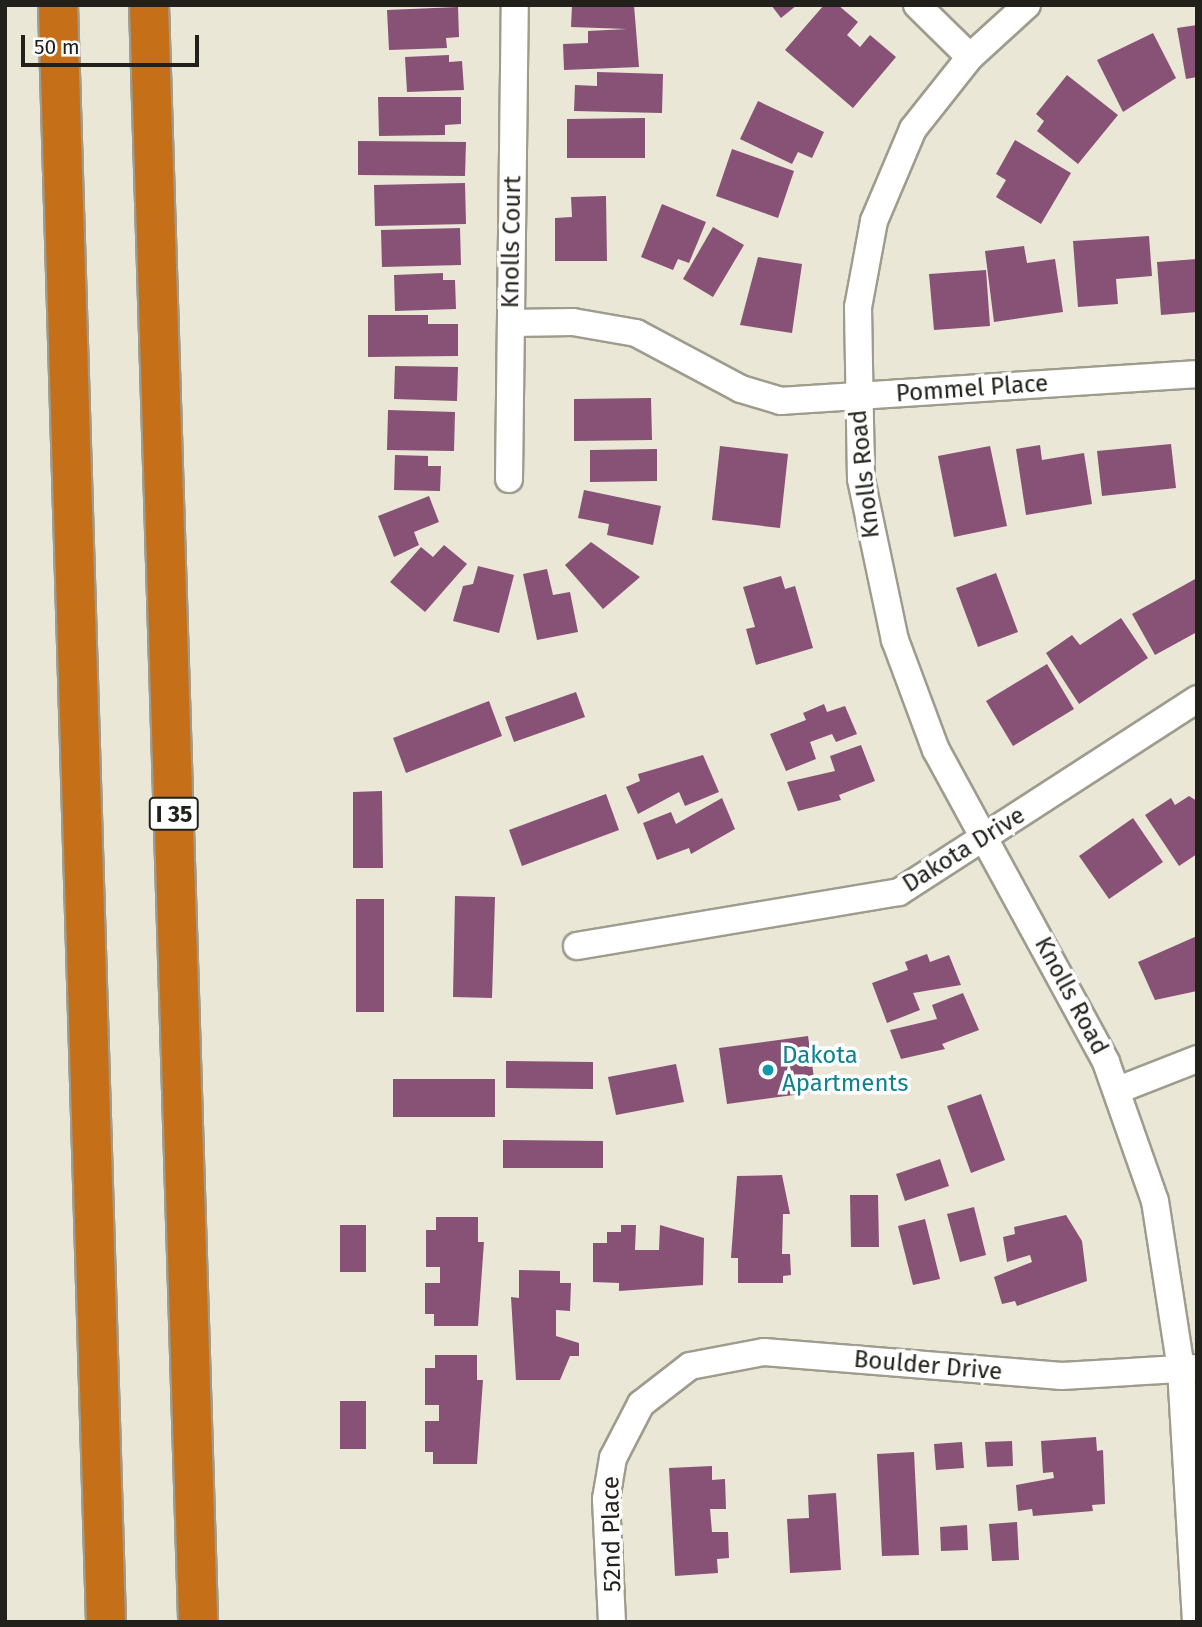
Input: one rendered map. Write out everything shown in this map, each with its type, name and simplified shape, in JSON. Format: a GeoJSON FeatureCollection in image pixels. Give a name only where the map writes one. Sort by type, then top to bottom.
{"type":"FeatureCollection","features":[{"type":"Feature","properties":{"kind":"highway"},"geometry":{"type":"LineString","coordinates":[[58,5],[106,1622]]}},
{"type":"Feature","properties":{"kind":"highway","name":"I 35"},"geometry":{"type":"LineString","coordinates":[[149,5],[198,1622]]}},
{"type":"Feature","properties":{"kind":"street","name":"Knolls Court"},"geometry":{"type":"LineString","coordinates":[[509,479],[515,5]]}},
{"type":"Feature","properties":{"kind":"street"},"geometry":{"type":"LineString","coordinates":[[917,5],[970,57]]}},
{"type":"Feature","properties":{"kind":"street","name":"Knolls Road"},"geometry":{"type":"LineString","coordinates":[[1027,5],[970,57],[913,128],[874,221],[858,307],[857,396],[861,479],[895,640],[936,750],[1118,1090],[1155,1201],[1189,1369],[1196,1622]]}},
{"type":"Feature","properties":{"kind":"street","name":"Pommel Place"},"geometry":{"type":"LineString","coordinates":[[511,323],[573,322],[636,333],[741,389],[780,401],[1197,374]]}},
{"type":"Feature","properties":{"kind":"street","name":"Dakota Drive"},"geometry":{"type":"LineString","coordinates":[[577,946],[899,892],[1197,699]]}},
{"type":"Feature","properties":{"kind":"street"},"geometry":{"type":"LineString","coordinates":[[1118,1090],[1197,1059]]}},
{"type":"Feature","properties":{"kind":"street","name":"Boulder Drive"},"geometry":{"type":"LineString","coordinates":[[666,1381],[719,1356],[764,1352],[1049,1375],[1189,1369]]}},
{"type":"Feature","properties":{"kind":"street","name":"52nd Place"},"geometry":{"type":"LineString","coordinates":[[612,1622],[608,1476],[624,1429],[666,1381]]}},
{"type":"Feature","properties":{"kind":"building"},"geometry":{"type":"Polygon","coordinates":[[[572,5],[634,5],[639,67],[564,70],[563,44],[588,43],[588,31],[627,29],[571,27],[572,5]]]}},
{"type":"Feature","properties":{"kind":"building"},"geometry":{"type":"Polygon","coordinates":[[[771,5],[797,5],[781,18],[771,5]]]}},
{"type":"Feature","properties":{"kind":"building"},"geometry":{"type":"Polygon","coordinates":[[[824,5],[838,5],[858,22],[847,35],[860,47],[870,35],[896,57],[853,108],[785,50],[824,5]]]}},
{"type":"Feature","properties":{"kind":"building"},"geometry":{"type":"Polygon","coordinates":[[[458,7],[459,37],[446,38],[447,48],[389,50],[387,10],[458,7]]]}},
{"type":"Feature","properties":{"kind":"building"},"geometry":{"type":"Polygon","coordinates":[[[1197,25],[1197,77],[1186,79],[1177,28],[1197,25]]]}},
{"type":"Feature","properties":{"kind":"building"},"geometry":{"type":"Polygon","coordinates":[[[1153,33],[1176,78],[1123,112],[1097,60],[1153,33]]]}},
{"type":"Feature","properties":{"kind":"building"},"geometry":{"type":"Polygon","coordinates":[[[449,55],[449,62],[462,61],[464,90],[407,92],[405,57],[449,55]]]}},
{"type":"Feature","properties":{"kind":"building"},"geometry":{"type":"Polygon","coordinates":[[[597,72],[663,74],[662,113],[574,111],[575,85],[597,86],[597,72]]]}},
{"type":"Feature","properties":{"kind":"building"},"geometry":{"type":"Polygon","coordinates":[[[1067,75],[1118,115],[1078,164],[1037,131],[1044,121],[1036,114],[1067,75]]]}},
{"type":"Feature","properties":{"kind":"building"},"geometry":{"type":"Polygon","coordinates":[[[378,97],[461,97],[461,124],[445,125],[445,135],[379,136],[378,97]]]}},
{"type":"Feature","properties":{"kind":"building"},"geometry":{"type":"Polygon","coordinates":[[[758,101],[824,132],[812,158],[798,152],[792,164],[740,139],[758,101]]]}},
{"type":"Feature","properties":{"kind":"building"},"geometry":{"type":"Polygon","coordinates":[[[645,118],[645,158],[567,158],[567,119],[645,118]]]}},
{"type":"Feature","properties":{"kind":"building"},"geometry":{"type":"Polygon","coordinates":[[[1015,140],[1071,173],[1041,224],[996,197],[1006,180],[996,174],[1015,140]]]}},
{"type":"Feature","properties":{"kind":"building"},"geometry":{"type":"Polygon","coordinates":[[[358,141],[466,142],[465,176],[358,175],[358,141]]]}},
{"type":"Feature","properties":{"kind":"building"},"geometry":{"type":"Polygon","coordinates":[[[732,149],[794,171],[778,218],[716,196],[732,149]]]}},
{"type":"Feature","properties":{"kind":"building"},"geometry":{"type":"Polygon","coordinates":[[[465,183],[466,224],[375,226],[374,185],[465,183]]]}},
{"type":"Feature","properties":{"kind":"building"},"geometry":{"type":"Polygon","coordinates":[[[606,196],[607,261],[555,261],[555,218],[572,217],[571,197],[606,196]]]}},
{"type":"Feature","properties":{"kind":"building"},"geometry":{"type":"Polygon","coordinates":[[[662,204],[706,222],[689,263],[678,259],[673,270],[641,257],[662,204]]]}},
{"type":"Feature","properties":{"kind":"building"},"geometry":{"type":"Polygon","coordinates":[[[713,227],[744,245],[713,297],[683,279],[713,227]]]}},
{"type":"Feature","properties":{"kind":"building"},"geometry":{"type":"Polygon","coordinates":[[[460,228],[461,265],[382,267],[381,230],[460,228]]]}},
{"type":"Feature","properties":{"kind":"building"},"geometry":{"type":"Polygon","coordinates":[[[1149,236],[1152,276],[1116,279],[1118,304],[1078,307],[1073,241],[1149,236]]]}},
{"type":"Feature","properties":{"kind":"building"},"geometry":{"type":"Polygon","coordinates":[[[1024,246],[1027,263],[1055,259],[1063,312],[994,322],[985,251],[1024,246]]]}},
{"type":"Feature","properties":{"kind":"building"},"geometry":{"type":"Polygon","coordinates":[[[758,257],[802,264],[792,333],[740,325],[758,257]]]}},
{"type":"Feature","properties":{"kind":"building"},"geometry":{"type":"Polygon","coordinates":[[[1197,259],[1197,312],[1161,315],[1157,262],[1197,259]]]}},
{"type":"Feature","properties":{"kind":"building"},"geometry":{"type":"Polygon","coordinates":[[[986,270],[990,326],[934,330],[929,274],[986,270]]]}},
{"type":"Feature","properties":{"kind":"building"},"geometry":{"type":"Polygon","coordinates":[[[443,273],[443,280],[455,280],[456,309],[395,311],[394,275],[443,273]]]}},
{"type":"Feature","properties":{"kind":"building"},"geometry":{"type":"Polygon","coordinates":[[[368,315],[428,315],[428,324],[458,324],[458,356],[368,357],[368,315]]]}},
{"type":"Feature","properties":{"kind":"building"},"geometry":{"type":"Polygon","coordinates":[[[395,366],[458,367],[457,401],[394,399],[395,366]]]}},
{"type":"Feature","properties":{"kind":"building"},"geometry":{"type":"Polygon","coordinates":[[[651,398],[652,440],[574,441],[574,399],[651,398]]]}},
{"type":"Feature","properties":{"kind":"building"},"geometry":{"type":"Polygon","coordinates":[[[388,410],[455,412],[454,451],[387,450],[388,410]]]}},
{"type":"Feature","properties":{"kind":"building"},"geometry":{"type":"Polygon","coordinates":[[[1171,444],[1176,488],[1102,496],[1097,451],[1171,444]]]}},
{"type":"Feature","properties":{"kind":"building"},"geometry":{"type":"Polygon","coordinates":[[[1040,445],[1042,460],[1084,453],[1092,504],[1026,515],[1016,449],[1040,445]]]}},
{"type":"Feature","properties":{"kind":"building"},"geometry":{"type":"Polygon","coordinates":[[[720,446],[788,454],[780,528],[712,520],[720,446]]]}},
{"type":"Feature","properties":{"kind":"building"},"geometry":{"type":"Polygon","coordinates":[[[990,446],[1007,526],[954,537],[938,456],[990,446]]]}},
{"type":"Feature","properties":{"kind":"building"},"geometry":{"type":"Polygon","coordinates":[[[657,449],[657,481],[590,482],[590,450],[657,449]]]}},
{"type":"Feature","properties":{"kind":"building"},"geometry":{"type":"Polygon","coordinates":[[[395,455],[428,456],[428,466],[441,466],[440,491],[394,490],[395,455]]]}},
{"type":"Feature","properties":{"kind":"building"},"geometry":{"type":"Polygon","coordinates":[[[584,490],[661,506],[653,545],[607,535],[609,524],[578,518],[584,490]]]}},
{"type":"Feature","properties":{"kind":"building"},"geometry":{"type":"Polygon","coordinates":[[[429,496],[439,522],[414,532],[419,545],[394,557],[378,516],[429,496]]]}},
{"type":"Feature","properties":{"kind":"building"},"geometry":{"type":"Polygon","coordinates":[[[591,542],[640,577],[603,609],[565,565],[591,542]]]}},
{"type":"Feature","properties":{"kind":"building"},"geometry":{"type":"Polygon","coordinates":[[[444,545],[467,564],[425,612],[390,582],[421,547],[433,557],[444,545]]]}},
{"type":"Feature","properties":{"kind":"building"},"geometry":{"type":"Polygon","coordinates":[[[478,566],[514,575],[499,633],[453,621],[463,586],[473,584],[478,566]]]}},
{"type":"Feature","properties":{"kind":"building"},"geometry":{"type":"Polygon","coordinates":[[[547,569],[553,595],[570,592],[578,632],[537,640],[523,574],[547,569]]]}},
{"type":"Feature","properties":{"kind":"building"},"geometry":{"type":"Polygon","coordinates":[[[996,573],[1018,632],[978,647],[956,588],[996,573]]]}},
{"type":"Feature","properties":{"kind":"building"},"geometry":{"type":"Polygon","coordinates":[[[781,576],[785,589],[795,586],[813,648],[756,665],[746,629],[755,627],[743,587],[781,576]]]}},
{"type":"Feature","properties":{"kind":"building"},"geometry":{"type":"Polygon","coordinates":[[[1197,578],[1197,632],[1155,655],[1132,614],[1197,578]]]}},
{"type":"Feature","properties":{"kind":"building"},"geometry":{"type":"Polygon","coordinates":[[[1121,618],[1148,658],[1079,704],[1046,653],[1072,635],[1080,645],[1121,618]]]}},
{"type":"Feature","properties":{"kind":"building"},"geometry":{"type":"Polygon","coordinates":[[[1047,664],[1074,709],[1013,746],[986,701],[1047,664]]]}},
{"type":"Feature","properties":{"kind":"building"},"geometry":{"type":"Polygon","coordinates":[[[576,692],[585,717],[514,742],[505,717],[576,692]]]}},
{"type":"Feature","properties":{"kind":"building"},"geometry":{"type":"Polygon","coordinates":[[[489,701],[502,736],[406,773],[393,738],[489,701]]]}},
{"type":"Feature","properties":{"kind":"building"},"geometry":{"type":"Polygon","coordinates":[[[824,704],[827,712],[845,706],[857,734],[836,742],[832,734],[810,742],[816,759],[786,771],[770,734],[806,720],[803,713],[824,704]]]}},
{"type":"Feature","properties":{"kind":"building"},"geometry":{"type":"Polygon","coordinates":[[[861,745],[875,781],[839,795],[841,800],[798,811],[787,782],[835,771],[830,756],[861,745]]]}},
{"type":"Feature","properties":{"kind":"building"},"geometry":{"type":"Polygon","coordinates":[[[703,755],[719,792],[685,806],[679,792],[638,814],[626,787],[640,781],[638,774],[703,755]]]}},
{"type":"Feature","properties":{"kind":"building"},"geometry":{"type":"Polygon","coordinates":[[[382,791],[383,868],[353,868],[353,792],[382,791]]]}},
{"type":"Feature","properties":{"kind":"building"},"geometry":{"type":"Polygon","coordinates":[[[606,794],[619,830],[522,866],[509,830],[606,794]]]}},
{"type":"Feature","properties":{"kind":"building"},"geometry":{"type":"Polygon","coordinates":[[[1189,796],[1197,801],[1197,854],[1179,866],[1145,815],[1171,798],[1175,805],[1189,796]]]}},
{"type":"Feature","properties":{"kind":"building"},"geometry":{"type":"Polygon","coordinates":[[[722,798],[735,829],[691,854],[689,848],[657,860],[643,823],[671,812],[676,824],[722,798]]]}},
{"type":"Feature","properties":{"kind":"building"},"geometry":{"type":"Polygon","coordinates":[[[1133,818],[1163,862],[1109,899],[1079,856],[1133,818]]]}},
{"type":"Feature","properties":{"kind":"building"},"geometry":{"type":"Polygon","coordinates":[[[455,896],[495,897],[492,998],[453,997],[455,896]]]}},
{"type":"Feature","properties":{"kind":"building"},"geometry":{"type":"Polygon","coordinates":[[[356,899],[384,899],[384,1012],[356,1012],[356,899]]]}},
{"type":"Feature","properties":{"kind":"building"},"geometry":{"type":"Polygon","coordinates":[[[1197,936],[1197,991],[1155,1000],[1138,962],[1197,936]]]}},
{"type":"Feature","properties":{"kind":"building"},"geometry":{"type":"Polygon","coordinates":[[[927,954],[930,962],[949,955],[961,985],[913,993],[920,1010],[887,1023],[872,983],[908,970],[905,962],[927,954]]]}},
{"type":"Feature","properties":{"kind":"building"},"geometry":{"type":"Polygon","coordinates":[[[963,993],[979,1030],[942,1044],[945,1049],[901,1059],[890,1030],[937,1019],[932,1005],[963,993]]]}},
{"type":"Feature","properties":{"kind":"building","name":"Dakota Apartments"},"geometry":{"type":"Polygon","coordinates":[[[808,1036],[816,1092],[727,1104],[719,1048],[808,1036]]]}},
{"type":"Feature","properties":{"kind":"building"},"geometry":{"type":"Polygon","coordinates":[[[506,1061],[593,1062],[593,1089],[506,1088],[506,1061]]]}},
{"type":"Feature","properties":{"kind":"building"},"geometry":{"type":"Polygon","coordinates":[[[676,1064],[684,1102],[616,1115],[608,1077],[676,1064]]]}},
{"type":"Feature","properties":{"kind":"building"},"geometry":{"type":"Polygon","coordinates":[[[393,1079],[495,1079],[495,1117],[393,1117],[393,1079]]]}},
{"type":"Feature","properties":{"kind":"building"},"geometry":{"type":"Polygon","coordinates":[[[981,1094],[1005,1160],[971,1173],[947,1106],[981,1094]]]}},
{"type":"Feature","properties":{"kind":"building"},"geometry":{"type":"Polygon","coordinates":[[[503,1140],[603,1141],[603,1168],[503,1168],[503,1140]]]}},
{"type":"Feature","properties":{"kind":"building"},"geometry":{"type":"Polygon","coordinates":[[[940,1159],[949,1186],[905,1201],[896,1174],[940,1159]]]}},
{"type":"Feature","properties":{"kind":"building"},"geometry":{"type":"Polygon","coordinates":[[[782,1175],[790,1214],[783,1214],[782,1254],[790,1254],[791,1275],[783,1276],[783,1283],[738,1283],[738,1258],[731,1258],[737,1176],[782,1175]]]}},
{"type":"Feature","properties":{"kind":"building"},"geometry":{"type":"Polygon","coordinates":[[[850,1195],[878,1195],[879,1247],[851,1247],[850,1195]]]}},
{"type":"Feature","properties":{"kind":"building"},"geometry":{"type":"Polygon","coordinates":[[[974,1207],[986,1255],[960,1262],[947,1214],[974,1207]]]}},
{"type":"Feature","properties":{"kind":"building"},"geometry":{"type":"Polygon","coordinates":[[[1066,1215],[1082,1241],[1087,1281],[1017,1306],[1015,1301],[1002,1304],[994,1277],[1032,1262],[1030,1255],[1007,1262],[1003,1237],[1015,1234],[1014,1227],[1066,1215]]]}},
{"type":"Feature","properties":{"kind":"building"},"geometry":{"type":"Polygon","coordinates":[[[436,1217],[478,1217],[478,1242],[484,1242],[478,1326],[434,1326],[434,1314],[425,1314],[425,1283],[440,1283],[440,1267],[426,1267],[426,1230],[436,1230],[436,1217]]]}},
{"type":"Feature","properties":{"kind":"building"},"geometry":{"type":"Polygon","coordinates":[[[925,1219],[940,1279],[913,1285],[898,1226],[925,1219]]]}},
{"type":"Feature","properties":{"kind":"building"},"geometry":{"type":"Polygon","coordinates":[[[340,1225],[366,1225],[366,1272],[340,1272],[340,1225]]]}},
{"type":"Feature","properties":{"kind":"building"},"geometry":{"type":"Polygon","coordinates":[[[621,1225],[636,1225],[635,1250],[659,1250],[660,1225],[704,1238],[703,1285],[619,1291],[619,1283],[593,1282],[593,1243],[607,1243],[607,1232],[621,1232],[621,1225]]]}},
{"type":"Feature","properties":{"kind":"building"},"geometry":{"type":"Polygon","coordinates":[[[519,1270],[560,1271],[560,1283],[571,1283],[570,1311],[556,1310],[556,1336],[579,1343],[579,1356],[570,1356],[560,1380],[516,1380],[511,1297],[519,1298],[519,1270]]]}},
{"type":"Feature","properties":{"kind":"building"},"geometry":{"type":"Polygon","coordinates":[[[435,1355],[477,1355],[477,1380],[483,1380],[477,1464],[433,1464],[433,1452],[425,1452],[425,1421],[439,1421],[439,1405],[425,1405],[425,1368],[435,1368],[435,1355]]]}},
{"type":"Feature","properties":{"kind":"building"},"geometry":{"type":"Polygon","coordinates":[[[340,1401],[366,1401],[366,1449],[340,1449],[340,1401]]]}},
{"type":"Feature","properties":{"kind":"building"},"geometry":{"type":"Polygon","coordinates":[[[1096,1437],[1097,1451],[1103,1450],[1105,1504],[1092,1505],[1093,1511],[1033,1516],[1032,1509],[1018,1511],[1016,1485],[1054,1478],[1053,1472],[1043,1473],[1041,1441],[1096,1437]]]}},
{"type":"Feature","properties":{"kind":"building"},"geometry":{"type":"Polygon","coordinates":[[[1012,1441],[1013,1466],[987,1467],[985,1442],[1012,1441]]]}},
{"type":"Feature","properties":{"kind":"building"},"geometry":{"type":"Polygon","coordinates":[[[962,1442],[964,1468],[936,1470],[934,1444],[962,1442]]]}},
{"type":"Feature","properties":{"kind":"building"},"geometry":{"type":"Polygon","coordinates":[[[914,1452],[919,1555],[882,1556],[877,1454],[914,1452]]]}},
{"type":"Feature","properties":{"kind":"building"},"geometry":{"type":"Polygon","coordinates":[[[712,1466],[712,1480],[725,1479],[726,1509],[710,1509],[712,1532],[728,1532],[729,1558],[717,1559],[718,1573],[675,1576],[669,1468],[712,1466]]]}},
{"type":"Feature","properties":{"kind":"building"},"geometry":{"type":"Polygon","coordinates":[[[836,1493],[841,1570],[790,1573],[787,1519],[809,1518],[808,1495],[836,1493]]]}},
{"type":"Feature","properties":{"kind":"building"},"geometry":{"type":"Polygon","coordinates":[[[1017,1522],[1019,1560],[992,1561],[989,1524],[1017,1522]]]}},
{"type":"Feature","properties":{"kind":"building"},"geometry":{"type":"Polygon","coordinates":[[[967,1525],[968,1550],[941,1551],[940,1527],[967,1525]]]}},
{"type":"Feature","properties":{"kind":"place","name":"Dakota Apartments"},"geometry":{"type":"Point","coordinates":[768,1070]}}]}
